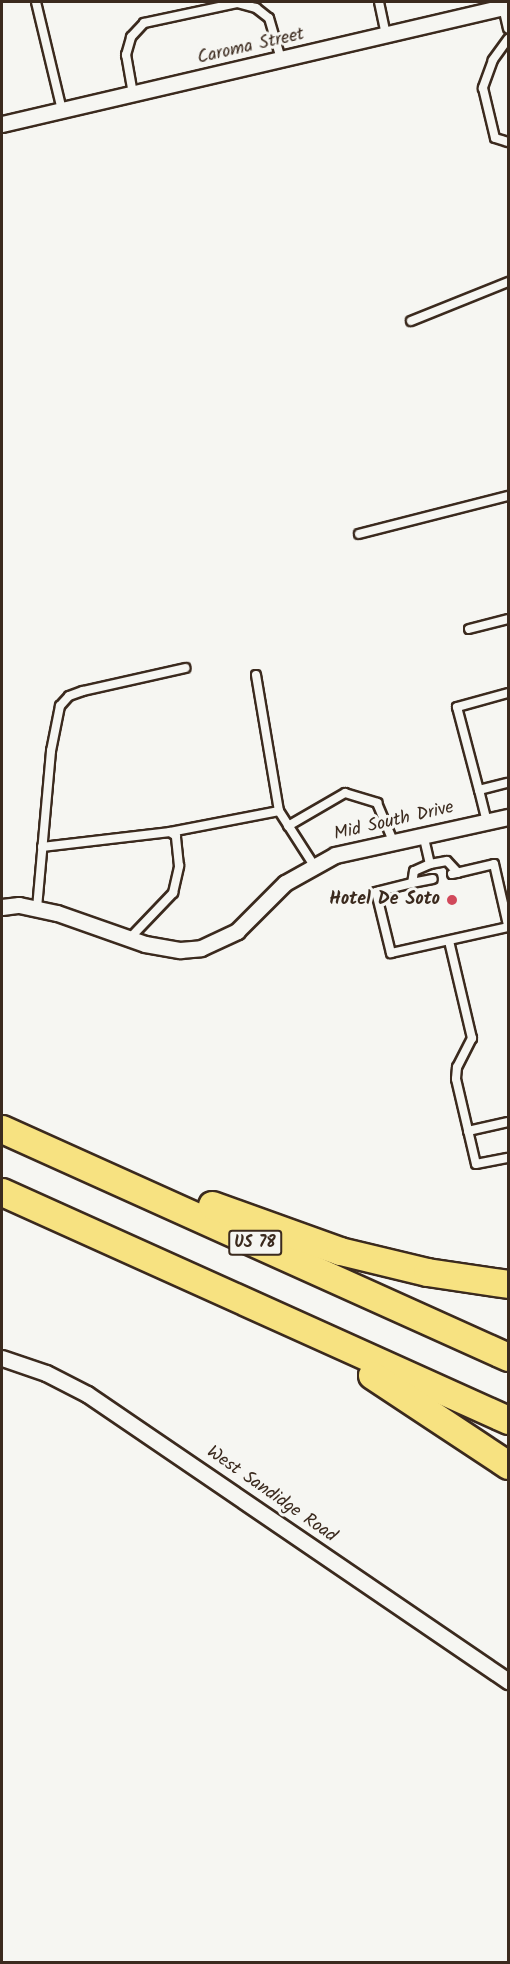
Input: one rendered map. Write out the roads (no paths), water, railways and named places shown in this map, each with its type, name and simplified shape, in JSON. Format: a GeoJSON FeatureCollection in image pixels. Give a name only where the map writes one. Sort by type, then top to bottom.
{"type":"FeatureCollection","features":[{"type":"Feature","properties":{"kind":"highway"},"geometry":{"type":"LineString","coordinates":[[2,1129],[89,1156],[272,1229],[340,1251],[427,1272],[508,1284]]}},
{"type":"Feature","properties":{"kind":"highway","name":"US 78"},"geometry":{"type":"LineString","coordinates":[[2,1129],[508,1358]]}},
{"type":"Feature","properties":{"kind":"highway"},"geometry":{"type":"LineString","coordinates":[[2,1192],[508,1420]]}},
{"type":"Feature","properties":{"kind":"highway"},"geometry":{"type":"LineString","coordinates":[[269,1311],[448,1422],[508,1465]]}},
{"type":"Feature","properties":{"kind":"street","name":"Caroma Street"},"geometry":{"type":"LineString","coordinates":[[2,124],[506,6]]}},
{"type":"Feature","properties":{"kind":"street","name":"Mid South Drive"},"geometry":{"type":"LineString","coordinates":[[2,907],[36,908],[129,939],[169,949],[210,945],[237,931],[285,884],[313,864],[352,849],[508,817]]}},
{"type":"Feature","properties":{"kind":"street","name":"West Sandidge Road"},"geometry":{"type":"LineString","coordinates":[[2,1358],[46,1373],[87,1394],[508,1681]]}},
{"type":"Feature","properties":{"kind":"lane"},"geometry":{"type":"LineString","coordinates":[[36,2],[62,110]]}},
{"type":"Feature","properties":{"kind":"lane"},"geometry":{"type":"LineString","coordinates":[[379,2],[386,35]]}},
{"type":"Feature","properties":{"kind":"lane"},"geometry":{"type":"LineString","coordinates":[[133,94],[126,55],[131,37],[144,23],[237,3],[256,8],[268,18],[281,60]]}},
{"type":"Feature","properties":{"kind":"lane"},"geometry":{"type":"LineString","coordinates":[[506,6],[508,28]]}},
{"type":"Feature","properties":{"kind":"lane"},"geometry":{"type":"LineString","coordinates":[[508,39],[493,60],[483,88],[495,138],[508,142]]}},
{"type":"Feature","properties":{"kind":"lane"},"geometry":{"type":"LineString","coordinates":[[411,321],[508,282]]}},
{"type":"Feature","properties":{"kind":"lane"},"geometry":{"type":"LineString","coordinates":[[359,534],[508,496]]}},
{"type":"Feature","properties":{"kind":"lane"},"geometry":{"type":"LineString","coordinates":[[468,629],[508,619]]}},
{"type":"Feature","properties":{"kind":"lane"},"geometry":{"type":"LineString","coordinates":[[36,908],[51,751],[60,706],[69,696],[83,691],[185,668]]}},
{"type":"Feature","properties":{"kind":"lane"},"geometry":{"type":"LineString","coordinates":[[256,675],[279,811],[313,864]]}},
{"type":"Feature","properties":{"kind":"lane"},"geometry":{"type":"LineString","coordinates":[[487,821],[457,707],[508,693]]}},
{"type":"Feature","properties":{"kind":"lane"},"geometry":{"type":"LineString","coordinates":[[479,790],[508,783]]}},
{"type":"Feature","properties":{"kind":"lane"},"geometry":{"type":"LineString","coordinates":[[288,826],[345,793],[376,803],[393,841]]}},
{"type":"Feature","properties":{"kind":"lane"},"geometry":{"type":"LineString","coordinates":[[42,847],[170,832],[279,811]]}},
{"type":"Feature","properties":{"kind":"lane"},"geometry":{"type":"LineString","coordinates":[[129,939],[173,892],[179,866],[176,836],[170,832]]}},
{"type":"Feature","properties":{"kind":"lane"},"geometry":{"type":"LineString","coordinates":[[423,834],[430,864]]}},
{"type":"Feature","properties":{"kind":"lane"},"geometry":{"type":"LineString","coordinates":[[412,883],[414,871],[430,864],[447,861],[455,874],[494,864],[508,926],[391,953],[376,892],[433,879]]}},
{"type":"Feature","properties":{"kind":"lane"},"geometry":{"type":"LineString","coordinates":[[449,940],[472,1038],[457,1067],[476,1164],[508,1158]]}},
{"type":"Feature","properties":{"kind":"lane"},"geometry":{"type":"LineString","coordinates":[[468,1131],[508,1122]]}},
{"type":"Feature","properties":{"kind":"place","name":"Hotel De Soto"},"geometry":{"type":"Point","coordinates":[452,900]}}]}
